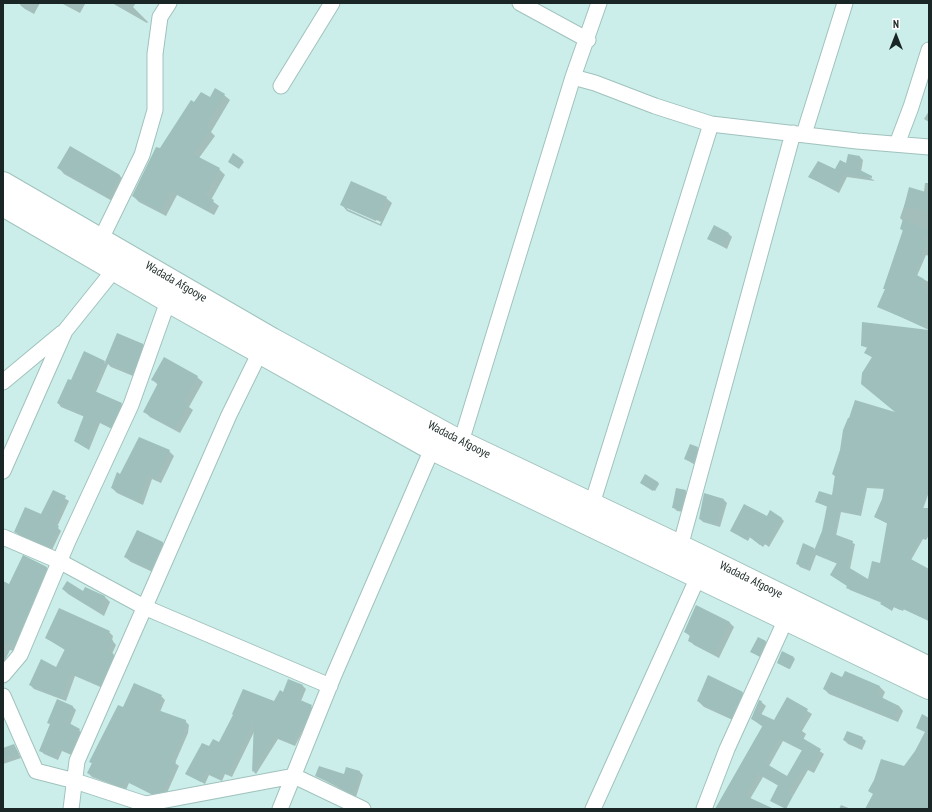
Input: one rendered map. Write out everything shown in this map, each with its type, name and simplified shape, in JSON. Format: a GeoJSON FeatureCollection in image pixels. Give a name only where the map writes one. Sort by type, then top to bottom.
{"type":"FeatureCollection","features":[{"type":"Feature","properties":{"kind":"highway","name":"Wadada Afgooye"},"geometry":{"type":"LineString","coordinates":[[3,184],[101,239],[272,339],[461,442],[929,668]]}},
{"type":"Feature","properties":{"kind":"highway","name":"Wadada Afgooye"},"geometry":{"type":"LineString","coordinates":[[3,205],[168,302],[432,449],[929,688]]}},
{"type":"Feature","properties":{"kind":"street"},"geometry":{"type":"LineString","coordinates":[[101,239],[142,155],[153,118],[155,110],[155,54],[160,17],[169,3]]}},
{"type":"Feature","properties":{"kind":"street"},"geometry":{"type":"LineString","coordinates":[[282,86],[332,3]]}},
{"type":"Feature","properties":{"kind":"street"},"geometry":{"type":"LineString","coordinates":[[520,3],[588,40]]}},
{"type":"Feature","properties":{"kind":"street"},"geometry":{"type":"LineString","coordinates":[[461,442],[573,77],[588,40],[599,3]]}},
{"type":"Feature","properties":{"kind":"street"},"geometry":{"type":"LineString","coordinates":[[680,547],[799,134],[845,3]]}},
{"type":"Feature","properties":{"kind":"street"},"geometry":{"type":"LineString","coordinates":[[897,144],[911,107],[929,50]]}},
{"type":"Feature","properties":{"kind":"street"},"geometry":{"type":"LineString","coordinates":[[573,77],[595,83],[655,106],[711,124],[929,147]]}},
{"type":"Feature","properties":{"kind":"street"},"geometry":{"type":"LineString","coordinates":[[592,504],[711,124]]}},
{"type":"Feature","properties":{"kind":"street"},"geometry":{"type":"LineString","coordinates":[[3,382],[65,331],[114,270]]}},
{"type":"Feature","properties":{"kind":"street"},"geometry":{"type":"LineString","coordinates":[[3,675],[20,655],[59,561],[131,405],[168,302]]}},
{"type":"Feature","properties":{"kind":"street"},"geometry":{"type":"LineString","coordinates":[[3,471],[65,331]]}},
{"type":"Feature","properties":{"kind":"street"},"geometry":{"type":"LineString","coordinates":[[71,809],[77,761],[229,414],[260,352]]}},
{"type":"Feature","properties":{"kind":"street"},"geometry":{"type":"LineString","coordinates":[[280,809],[330,686],[432,449]]}},
{"type":"Feature","properties":{"kind":"street"},"geometry":{"type":"LineString","coordinates":[[3,537],[59,561],[144,607],[330,686]]}},
{"type":"Feature","properties":{"kind":"street"},"geometry":{"type":"LineString","coordinates":[[593,809],[698,577]]}},
{"type":"Feature","properties":{"kind":"street"},"geometry":{"type":"LineString","coordinates":[[704,809],[727,749],[786,619]]}},
{"type":"Feature","properties":{"kind":"street"},"geometry":{"type":"LineString","coordinates":[[3,696],[36,771],[75,781],[145,804],[294,776],[363,809]]}},
{"type":"Feature","properties":{"kind":"building"},"geometry":{"type":"Polygon","coordinates":[[[215,88],[225,94],[206,126],[210,129],[193,154],[220,168],[205,195],[214,200],[208,211],[171,191],[161,211],[132,196],[156,147],[160,148],[191,100],[194,102],[201,92],[210,97],[215,88]]]}},
{"type":"Feature","properties":{"kind":"building"},"geometry":{"type":"Polygon","coordinates":[[[70,146],[120,175],[108,197],[57,168],[70,146]]]}},
{"type":"Feature","properties":{"kind":"building"},"geometry":{"type":"Polygon","coordinates":[[[233,153],[243,160],[238,168],[228,162],[233,153]]]}},
{"type":"Feature","properties":{"kind":"building"},"geometry":{"type":"Polygon","coordinates":[[[848,154],[860,156],[858,169],[872,176],[872,178],[844,174],[836,190],[808,177],[818,161],[835,169],[840,160],[846,163],[848,154]]]}},
{"type":"Feature","properties":{"kind":"building"},"geometry":{"type":"Polygon","coordinates":[[[351,181],[387,197],[376,221],[340,205],[351,181]]]}},
{"type":"Feature","properties":{"kind":"building"},"geometry":{"type":"Polygon","coordinates":[[[909,187],[929,193],[929,211],[904,207],[909,187]]]}},
{"type":"Feature","properties":{"kind":"building"},"geometry":{"type":"Polygon","coordinates":[[[903,219],[929,231],[928,238],[923,236],[922,239],[927,241],[915,274],[924,279],[922,284],[927,287],[924,292],[929,296],[925,327],[877,307],[885,289],[883,289],[903,230],[900,229],[903,219]]]}},
{"type":"Feature","properties":{"kind":"building"},"geometry":{"type":"Polygon","coordinates":[[[714,225],[729,233],[723,246],[707,239],[714,225]]]}},
{"type":"Feature","properties":{"kind":"building"},"geometry":{"type":"Polygon","coordinates":[[[862,322],[929,330],[929,486],[921,508],[929,508],[929,530],[923,539],[921,537],[909,558],[929,569],[929,621],[901,608],[900,610],[892,606],[890,609],[880,604],[882,602],[846,588],[847,586],[830,575],[837,563],[813,553],[822,531],[827,506],[815,502],[819,491],[832,495],[835,476],[832,474],[840,450],[843,430],[855,400],[895,412],[861,384],[862,373],[872,357],[864,353],[868,346],[861,346],[862,322]],[[865,486],[859,515],[839,510],[834,534],[853,541],[848,567],[868,579],[872,561],[880,563],[887,523],[874,517],[882,499],[884,488],[865,486]]]}},
{"type":"Feature","properties":{"kind":"building"},"geometry":{"type":"Polygon","coordinates":[[[117,333],[143,344],[133,373],[105,362],[117,333]]]}},
{"type":"Feature","properties":{"kind":"building"},"geometry":{"type":"Polygon","coordinates":[[[84,351],[105,361],[92,390],[122,403],[111,427],[97,421],[86,448],[74,441],[84,415],[57,403],[68,379],[71,380],[84,351]]]}},
{"type":"Feature","properties":{"kind":"building"},"geometry":{"type":"Polygon","coordinates":[[[164,357],[198,376],[184,402],[188,404],[175,428],[143,412],[158,383],[151,380],[164,357]]]}},
{"type":"Feature","properties":{"kind":"building"},"geometry":{"type":"Polygon","coordinates":[[[139,437],[170,450],[156,479],[147,475],[139,501],[111,488],[117,472],[120,474],[139,437]]]}},
{"type":"Feature","properties":{"kind":"building"},"geometry":{"type":"Polygon","coordinates":[[[690,444],[698,447],[694,463],[684,459],[690,444]]]}},
{"type":"Feature","properties":{"kind":"building"},"geometry":{"type":"Polygon","coordinates":[[[645,474],[658,482],[653,491],[640,483],[645,474]]]}},
{"type":"Feature","properties":{"kind":"building"},"geometry":{"type":"Polygon","coordinates":[[[676,488],[686,490],[681,509],[672,508],[676,488]]]}},
{"type":"Feature","properties":{"kind":"building"},"geometry":{"type":"Polygon","coordinates":[[[53,490],[66,496],[54,524],[59,526],[49,547],[14,532],[25,507],[41,514],[53,490]]]}},
{"type":"Feature","properties":{"kind":"building"},"geometry":{"type":"Polygon","coordinates":[[[704,493],[724,499],[716,524],[699,519],[704,493]]]}},
{"type":"Feature","properties":{"kind":"building"},"geometry":{"type":"Polygon","coordinates":[[[744,504],[767,516],[770,510],[782,518],[765,545],[762,542],[760,545],[747,535],[745,539],[730,531],[744,504]]]}},
{"type":"Feature","properties":{"kind":"building"},"geometry":{"type":"Polygon","coordinates":[[[137,530],[163,542],[151,569],[124,557],[137,530]]]}},
{"type":"Feature","properties":{"kind":"building"},"geometry":{"type":"Polygon","coordinates":[[[803,543],[814,548],[807,568],[796,564],[803,543]]]}},
{"type":"Feature","properties":{"kind":"building"},"geometry":{"type":"Polygon","coordinates":[[[23,555],[47,567],[14,645],[3,641],[3,581],[9,584],[23,555]]]}},
{"type":"Feature","properties":{"kind":"building"},"geometry":{"type":"Polygon","coordinates":[[[67,581],[83,591],[85,587],[105,596],[99,612],[62,589],[67,581]]]}},
{"type":"Feature","properties":{"kind":"building"},"geometry":{"type":"Polygon","coordinates":[[[696,605],[730,622],[714,654],[688,641],[690,635],[684,632],[696,605]]]}},
{"type":"Feature","properties":{"kind":"building"},"geometry":{"type":"Polygon","coordinates":[[[59,608],[110,631],[107,637],[113,640],[108,651],[114,654],[100,686],[70,673],[61,698],[29,685],[41,659],[56,667],[65,649],[45,638],[59,608]]]}},
{"type":"Feature","properties":{"kind":"building"},"geometry":{"type":"Polygon","coordinates":[[[758,637],[766,641],[759,656],[750,652],[758,637]]]}},
{"type":"Feature","properties":{"kind":"building"},"geometry":{"type":"Polygon","coordinates":[[[782,651],[794,657],[789,669],[777,663],[782,651]]]}},
{"type":"Feature","properties":{"kind":"building"},"geometry":{"type":"Polygon","coordinates":[[[845,671],[880,686],[877,695],[899,706],[893,718],[823,689],[831,672],[842,677],[845,671]]]}},
{"type":"Feature","properties":{"kind":"building"},"geometry":{"type":"Polygon","coordinates":[[[708,675],[743,692],[731,718],[697,701],[708,675]]]}},
{"type":"Feature","properties":{"kind":"building"},"geometry":{"type":"Polygon","coordinates":[[[288,679],[303,685],[298,699],[312,705],[304,726],[301,725],[292,744],[275,736],[252,772],[254,721],[228,775],[222,772],[219,779],[205,772],[201,782],[185,774],[202,743],[209,746],[213,739],[219,742],[233,715],[232,714],[243,689],[274,701],[280,690],[283,692],[288,679]]]}},
{"type":"Feature","properties":{"kind":"building"},"geometry":{"type":"Polygon","coordinates":[[[134,683],[162,695],[155,709],[186,720],[185,729],[171,760],[176,762],[162,792],[152,794],[125,780],[122,787],[87,773],[92,763],[89,762],[118,705],[123,707],[134,683]]]}},
{"type":"Feature","properties":{"kind":"building"},"geometry":{"type":"Polygon","coordinates":[[[787,697],[808,709],[798,727],[802,729],[799,736],[821,749],[809,770],[804,767],[788,793],[793,796],[786,809],[770,801],[778,785],[758,773],[746,796],[774,809],[715,809],[763,725],[751,719],[759,700],[762,701],[757,712],[774,720],[787,697]],[[779,738],[765,763],[787,776],[802,750],[779,738]]]}},
{"type":"Feature","properties":{"kind":"building"},"geometry":{"type":"Polygon","coordinates":[[[57,699],[73,706],[67,722],[80,729],[70,753],[58,748],[55,757],[39,751],[50,724],[47,723],[57,699]]]}},
{"type":"Feature","properties":{"kind":"building"},"geometry":{"type":"Polygon","coordinates":[[[922,714],[929,718],[929,809],[865,809],[873,794],[868,791],[874,780],[881,759],[904,766],[915,751],[925,732],[916,728],[922,714]]]}},
{"type":"Feature","properties":{"kind":"building"},"geometry":{"type":"Polygon","coordinates":[[[847,731],[863,737],[859,747],[843,740],[847,731]]]}},
{"type":"Feature","properties":{"kind":"building"},"geometry":{"type":"Polygon","coordinates":[[[14,744],[19,754],[3,759],[3,748],[14,744]]]}},
{"type":"Feature","properties":{"kind":"building"},"geometry":{"type":"Polygon","coordinates":[[[319,766],[344,774],[346,767],[360,771],[353,794],[339,788],[340,786],[315,776],[319,766]]]}}]}
